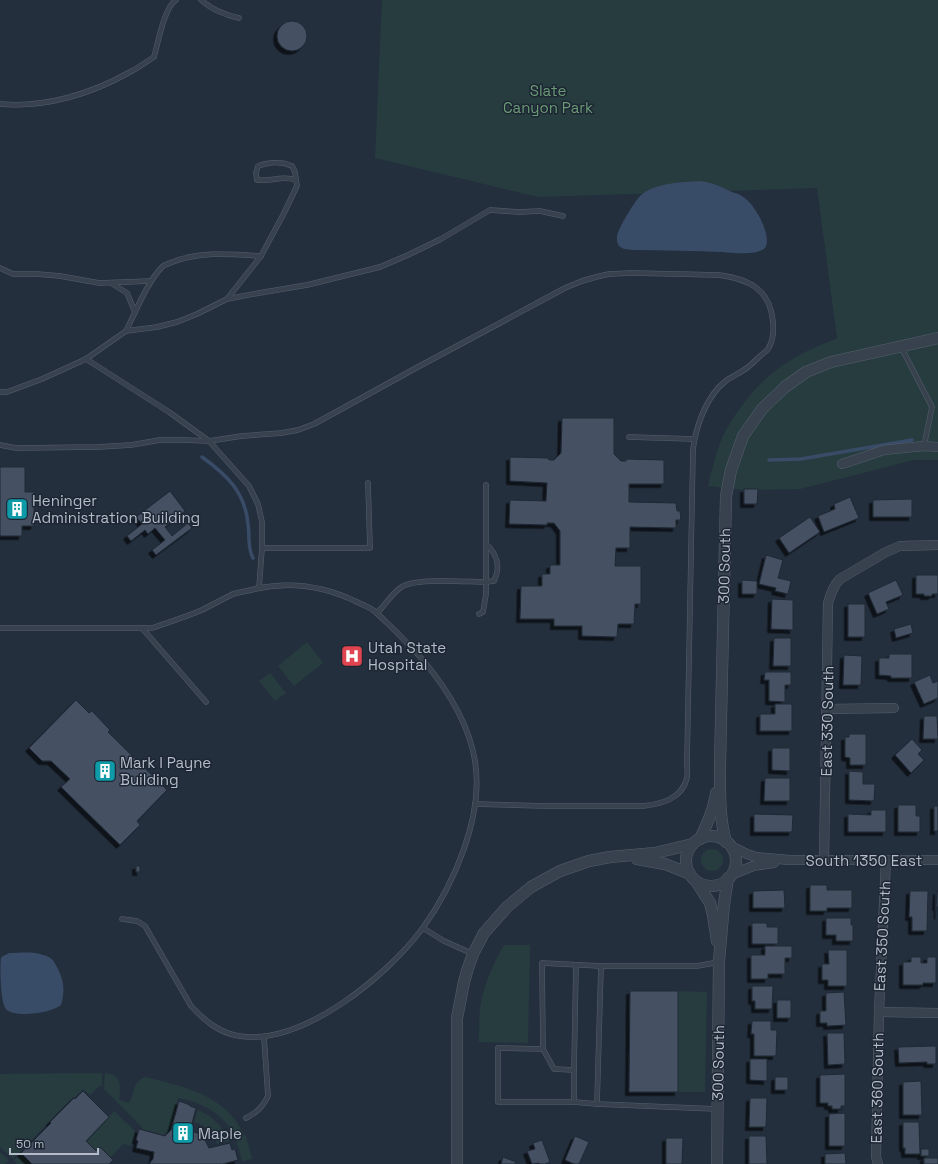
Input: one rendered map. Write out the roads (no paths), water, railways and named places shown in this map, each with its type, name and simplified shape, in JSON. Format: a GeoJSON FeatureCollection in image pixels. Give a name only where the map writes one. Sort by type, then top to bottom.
{"type":"FeatureCollection","features":[{"type":"Feature","properties":{"kind":"street","name":"300 South"},"geometry":{"type":"LineString","coordinates":[[729,844],[723,831],[720,806],[726,496],[732,470],[743,436],[762,409],[785,387],[806,372],[831,362],[938,338]]}},
{"type":"Feature","properties":{"kind":"street"},"geometry":{"type":"LineString","coordinates":[[842,464],[884,450],[924,446],[938,447]]}},
{"type":"Feature","properties":{"kind":"street","name":"East 330 South"},"geometry":{"type":"LineString","coordinates":[[824,860],[828,709],[828,603],[831,591],[840,579],[886,552],[900,546],[938,545]]}},
{"type":"Feature","properties":{"kind":"street"},"geometry":{"type":"LineString","coordinates":[[828,709],[894,708]]}},
{"type":"Feature","properties":{"kind":"street","name":"300 South"},"geometry":{"type":"LineString","coordinates":[[696,841],[706,827],[715,802],[720,765]]}},
{"type":"Feature","properties":{"kind":"street"},"geometry":{"type":"LineString","coordinates":[[456,1164],[457,1018],[464,982],[473,954],[484,933],[507,907],[531,886],[560,871],[589,861],[618,856],[655,853],[696,841],[707,836],[715,836],[723,839],[734,851],[736,859],[735,867],[730,877],[726,881],[710,886],[702,884],[693,877],[665,864],[618,856]]}},
{"type":"Feature","properties":{"kind":"street"},"geometry":{"type":"LineString","coordinates":[[693,877],[687,866],[686,858],[688,850],[696,841]]}},
{"type":"Feature","properties":{"kind":"street","name":"South 1350 East"},"geometry":{"type":"LineString","coordinates":[[729,844],[747,854],[756,857],[789,860],[938,860]]}},
{"type":"Feature","properties":{"kind":"street","name":"South 1350 East"},"geometry":{"type":"LineString","coordinates":[[730,877],[753,866],[789,860]]}},
{"type":"Feature","properties":{"kind":"street","name":"East 350 South"},"geometry":{"type":"LineString","coordinates":[[879,1012],[886,860]]}},
{"type":"Feature","properties":{"kind":"street","name":"300 South"},"geometry":{"type":"LineString","coordinates":[[693,877],[710,904],[713,915],[719,961]]}},
{"type":"Feature","properties":{"kind":"street","name":"300 South"},"geometry":{"type":"LineString","coordinates":[[717,1164],[719,961],[724,904],[730,877]]}},
{"type":"Feature","properties":{"kind":"street"},"geometry":{"type":"LineString","coordinates":[[879,1012],[938,1013]]}},
{"type":"Feature","properties":{"kind":"street","name":"East 360 South"},"geometry":{"type":"LineString","coordinates":[[878,1164],[876,1157],[879,1012]]}},
{"type":"Feature","properties":{"kind":"lane"},"geometry":{"type":"LineString","coordinates":[[0,104],[16,105],[53,101],[81,94],[131,72],[154,57],[163,22],[168,11],[176,0]]}},
{"type":"Feature","properties":{"kind":"lane"},"geometry":{"type":"LineString","coordinates":[[201,0],[213,9],[226,15],[240,18]]}},
{"type":"Feature","properties":{"kind":"lane"},"geometry":{"type":"LineString","coordinates":[[227,299],[261,256],[284,215],[297,186],[295,172],[292,166],[277,162],[258,166],[256,173],[257,180],[266,181],[283,178],[296,180]]}},
{"type":"Feature","properties":{"kind":"lane"},"geometry":{"type":"LineString","coordinates":[[0,392],[7,392],[42,379],[86,359],[126,331],[177,322],[227,299],[307,285],[380,267],[408,256],[441,239],[490,210],[519,212],[540,211],[563,216]]}},
{"type":"Feature","properties":{"kind":"lane"},"geometry":{"type":"LineString","coordinates":[[126,331],[151,281],[163,266],[177,260],[197,256],[261,256]]}},
{"type":"Feature","properties":{"kind":"lane"},"geometry":{"type":"LineString","coordinates":[[0,268],[13,274],[60,276],[99,283],[151,281]]}},
{"type":"Feature","properties":{"kind":"lane"},"geometry":{"type":"LineString","coordinates":[[0,445],[16,448],[98,447],[132,445],[160,440],[209,441],[298,430],[314,424],[565,288],[582,281],[609,274],[632,273],[719,275],[747,281],[763,294],[769,302],[772,314],[773,339],[768,349],[749,367],[725,381],[715,392],[699,419],[694,438],[688,762],[686,779],[681,790],[669,800],[658,804],[643,806],[475,804]]}},
{"type":"Feature","properties":{"kind":"lane"},"geometry":{"type":"LineString","coordinates":[[111,283],[127,293],[135,312]]}},
{"type":"Feature","properties":{"kind":"lane"},"geometry":{"type":"LineString","coordinates":[[901,347],[932,407],[924,446]]}},
{"type":"Feature","properties":{"kind":"lane"},"geometry":{"type":"LineString","coordinates":[[86,359],[169,412],[209,441],[249,486],[258,504],[262,522],[259,588]]}},
{"type":"Feature","properties":{"kind":"lane"},"geometry":{"type":"LineString","coordinates":[[629,438],[694,438]]}},
{"type":"Feature","properties":{"kind":"lane"},"geometry":{"type":"LineString","coordinates":[[262,548],[370,548],[368,483]]}},
{"type":"Feature","properties":{"kind":"lane"},"geometry":{"type":"LineString","coordinates":[[479,614],[483,612],[485,603],[486,485]]}},
{"type":"Feature","properties":{"kind":"lane"},"geometry":{"type":"LineString","coordinates":[[377,614],[401,587],[410,583],[421,581],[494,581],[497,565],[496,556],[486,544]]}},
{"type":"Feature","properties":{"kind":"lane"},"geometry":{"type":"LineString","coordinates":[[0,628],[152,628],[201,610],[232,595],[259,588],[292,585],[333,592],[364,606],[377,614],[392,628],[429,667],[462,719],[470,740],[475,762],[476,788],[475,804],[467,842],[456,870],[423,928],[397,957],[380,974],[358,992],[320,1017],[297,1028],[264,1037],[236,1036],[223,1032],[201,1017],[191,1006],[145,926],[137,921],[122,919]]}},
{"type":"Feature","properties":{"kind":"lane"},"geometry":{"type":"LineString","coordinates":[[142,628],[206,702]]}},
{"type":"Feature","properties":{"kind":"lane"},"geometry":{"type":"LineString","coordinates":[[423,928],[473,954]]}},
{"type":"Feature","properties":{"kind":"lane"},"geometry":{"type":"LineString","coordinates":[[574,1070],[554,1069],[543,1049],[542,963],[601,966],[697,966],[719,961]]}},
{"type":"Feature","properties":{"kind":"lane"},"geometry":{"type":"LineString","coordinates":[[574,1102],[576,965]]}},
{"type":"Feature","properties":{"kind":"lane"},"geometry":{"type":"LineString","coordinates":[[598,1104],[601,966]]}},
{"type":"Feature","properties":{"kind":"lane"},"geometry":{"type":"LineString","coordinates":[[246,1118],[258,1111],[264,1105],[268,1096],[264,1037]]}},
{"type":"Feature","properties":{"kind":"lane"},"geometry":{"type":"LineString","coordinates":[[543,1049],[498,1048],[498,1102],[574,1102],[717,1109]]}},
{"type":"Feature","properties":{"kind":"water"},"geometry":{"type":"Polygon","coordinates":[[[700,181],[716,185],[738,194],[749,201],[763,224],[767,237],[767,243],[762,250],[753,253],[742,253],[634,250],[624,249],[619,246],[617,237],[619,231],[635,202],[640,196],[653,188],[660,186],[700,181]]]}},
{"type":"Feature","properties":{"kind":"water"},"geometry":{"type":"Polygon","coordinates":[[[9,953],[35,953],[49,957],[52,960],[58,969],[63,982],[63,996],[61,1005],[57,1008],[34,1014],[18,1014],[7,1010],[3,1001],[2,993],[1,958],[9,953]]]}},
{"type":"Feature","properties":{"kind":"waterway"},"geometry":{"type":"LineString","coordinates":[[769,460],[801,459],[912,440]]}},
{"type":"Feature","properties":{"kind":"waterway"},"geometry":{"type":"LineString","coordinates":[[202,457],[227,478],[239,493],[246,513],[249,528],[249,546],[253,558]]}},
{"type":"Feature","properties":{"kind":"place","name":"Heninger Administration Building"},"geometry":{"type":"Point","coordinates":[17,509]}},
{"type":"Feature","properties":{"kind":"place","name":"Utah State Hospital"},"geometry":{"type":"Point","coordinates":[352,656]}},
{"type":"Feature","properties":{"kind":"place","name":"Mark I Payne Building"},"geometry":{"type":"Point","coordinates":[105,771]}},
{"type":"Feature","properties":{"kind":"place","name":"Maple"},"geometry":{"type":"Point","coordinates":[183,1133]}},
{"type":"Feature","properties":{"kind":"park label","name":"Slate Canyon Park"},"geometry":{"type":"Point","coordinates":[548,98]}}]}
